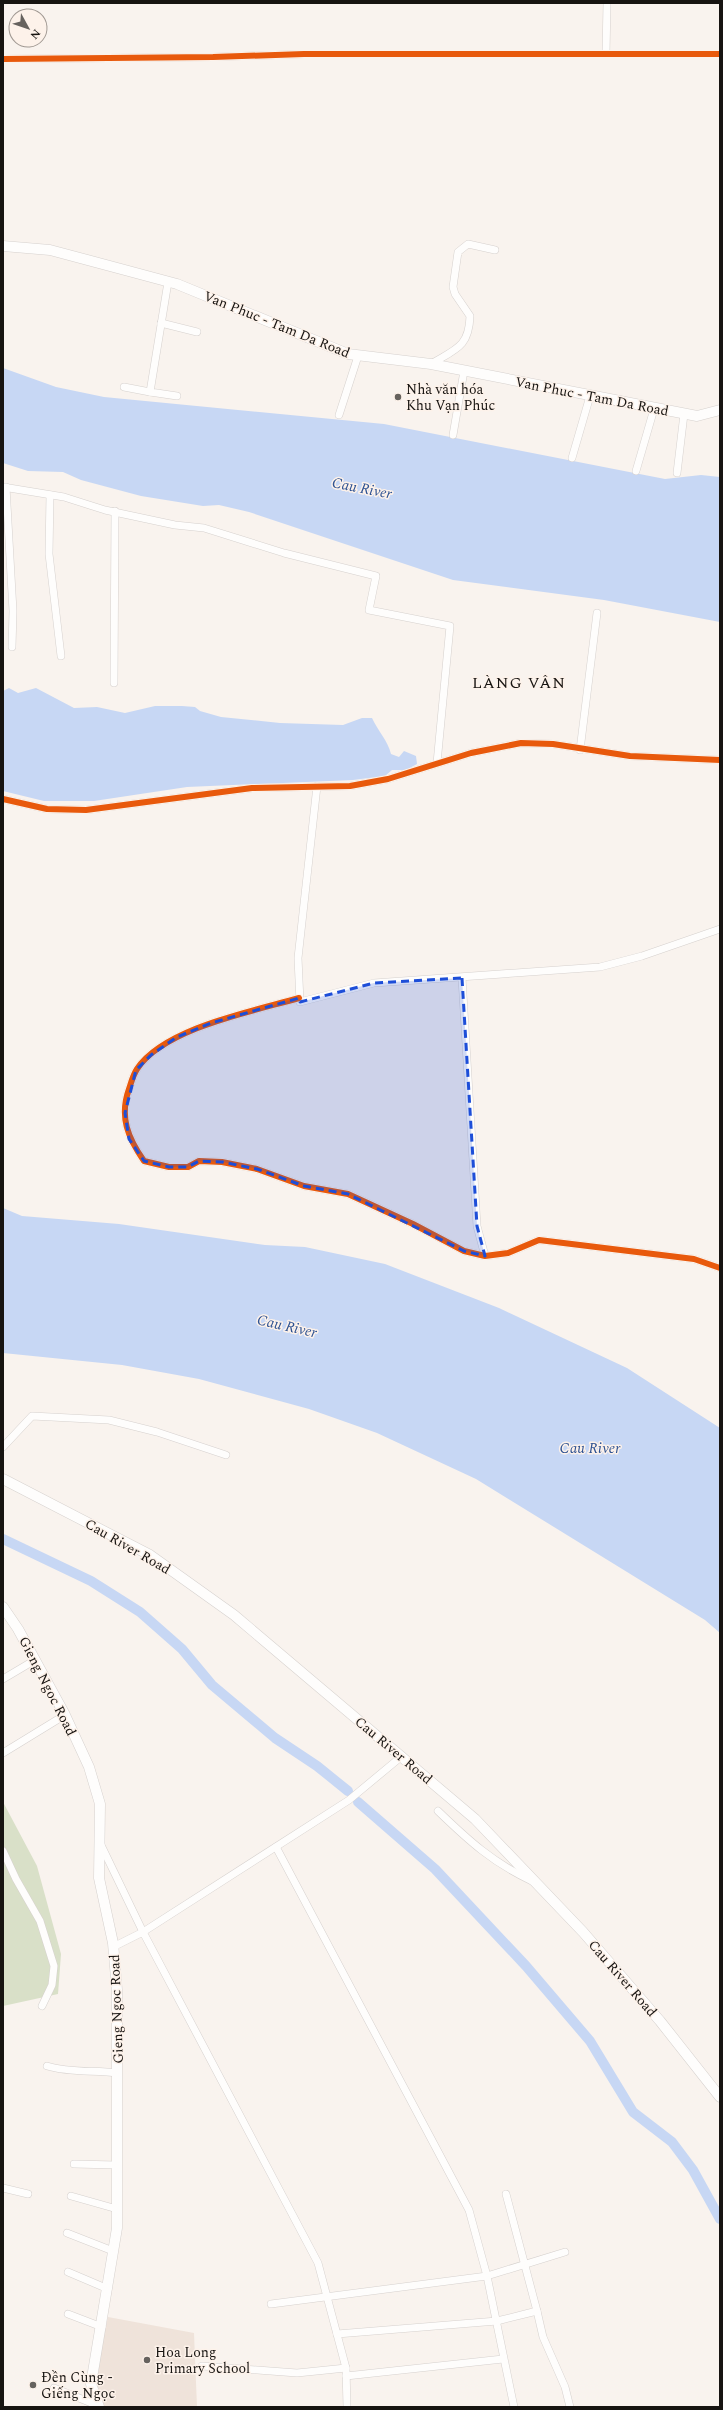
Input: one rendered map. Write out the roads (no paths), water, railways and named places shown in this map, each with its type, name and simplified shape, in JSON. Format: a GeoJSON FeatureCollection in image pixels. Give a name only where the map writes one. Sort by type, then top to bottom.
{"type":"FeatureCollection","features":[{"type":"Feature","properties":{"kind":"main road","name":"Van Phuc - Tam Da Road"},"geometry":{"type":"LineString","coordinates":[[3,246],[50,250],[168,282],[358,356],[431,364],[654,409],[697,416],[720,410]]}},
{"type":"Feature","properties":{"kind":"main road","name":"Cau River Road"},"geometry":{"type":"LineString","coordinates":[[3,1479],[150,1555],[234,1614],[475,1819],[539,1885],[660,2021],[720,2098]]}},
{"type":"Feature","properties":{"kind":"main road","name":"Gieng Ngoc Road"},"geometry":{"type":"LineString","coordinates":[[3,1607],[18,1629],[65,1715],[89,1767],[100,1804],[99,1878],[113,1947],[118,1990],[118,2073],[116,2165],[117,2209],[114,2251],[91,2384],[99,2406]]}},
{"type":"Feature","properties":{"kind":"street"},"geometry":{"type":"LineString","coordinates":[[606,3],[606,54]]}},
{"type":"Feature","properties":{"kind":"street"},"geometry":{"type":"LineString","coordinates":[[3,59],[214,57],[304,54],[720,54]]}},
{"type":"Feature","properties":{"kind":"street"},"geometry":{"type":"LineString","coordinates":[[431,364],[461,346],[467,338],[470,316],[454,294],[453,287],[458,252],[468,244],[495,250]]}},
{"type":"Feature","properties":{"kind":"street"},"geometry":{"type":"LineString","coordinates":[[150,392],[168,282]]}},
{"type":"Feature","properties":{"kind":"street"},"geometry":{"type":"LineString","coordinates":[[161,323],[196,332]]}},
{"type":"Feature","properties":{"kind":"street"},"geometry":{"type":"LineString","coordinates":[[339,415],[358,356]]}},
{"type":"Feature","properties":{"kind":"street"},"geometry":{"type":"LineString","coordinates":[[453,435],[464,370]]}},
{"type":"Feature","properties":{"kind":"street"},"geometry":{"type":"LineString","coordinates":[[124,387],[177,396]]}},
{"type":"Feature","properties":{"kind":"street"},"geometry":{"type":"LineString","coordinates":[[572,458],[590,396]]}},
{"type":"Feature","properties":{"kind":"street"},"geometry":{"type":"LineString","coordinates":[[636,471],[654,409]]}},
{"type":"Feature","properties":{"kind":"street"},"geometry":{"type":"LineString","coordinates":[[677,474],[684,414]]}},
{"type":"Feature","properties":{"kind":"street"},"geometry":{"type":"LineString","coordinates":[[12,647],[13,611],[5,487],[50,495],[175,525],[204,528],[284,552],[376,576],[370,610],[450,626],[437,763]]}},
{"type":"Feature","properties":{"kind":"street"},"geometry":{"type":"LineString","coordinates":[[50,495],[49,554],[61,656]]}},
{"type":"Feature","properties":{"kind":"street"},"geometry":{"type":"LineString","coordinates":[[114,683],[115,511]]}},
{"type":"Feature","properties":{"kind":"street"},"geometry":{"type":"LineString","coordinates":[[580,750],[597,613]]}},
{"type":"Feature","properties":{"kind":"street"},"geometry":{"type":"LineString","coordinates":[[3,799],[47,809],[86,810],[203,793],[252,788],[350,786],[388,779],[437,763],[500,746],[521,743],[553,744],[580,750],[630,756],[720,760]]}},
{"type":"Feature","properties":{"kind":"street"},"geometry":{"type":"LineString","coordinates":[[317,786],[298,958],[300,1002],[374,983],[462,978],[600,967],[642,956],[720,929]]}},
{"type":"Feature","properties":{"kind":"street"},"geometry":{"type":"LineString","coordinates":[[462,978],[478,1226],[485,1256]]}},
{"type":"Feature","properties":{"kind":"street"},"geometry":{"type":"LineString","coordinates":[[299,998],[211,1023],[177,1037],[151,1055],[136,1070],[128,1094],[125,1113],[129,1139],[144,1161],[169,1167],[188,1167],[199,1161],[222,1162],[256,1169],[304,1186],[348,1194],[413,1224],[464,1251],[485,1256],[508,1253],[538,1240],[694,1259],[720,1268]]}},
{"type":"Feature","properties":{"kind":"street"},"geometry":{"type":"LineString","coordinates":[[3,1446],[32,1416],[76,1416],[130,1424],[226,1455]]}},
{"type":"Feature","properties":{"kind":"street"},"geometry":{"type":"LineString","coordinates":[[3,1679],[35,1660]]}},
{"type":"Feature","properties":{"kind":"street"},"geometry":{"type":"LineString","coordinates":[[3,1753],[65,1715]]}},
{"type":"Feature","properties":{"kind":"street"},"geometry":{"type":"LineString","coordinates":[[113,1947],[143,1932],[349,1800],[402,1756]]}},
{"type":"Feature","properties":{"kind":"street"},"geometry":{"type":"LineString","coordinates":[[438,1811],[474,1846],[511,1871],[539,1885]]}},
{"type":"Feature","properties":{"kind":"street"},"geometry":{"type":"LineString","coordinates":[[100,1843],[143,1932],[318,2263],[346,2372],[347,2407]]}},
{"type":"Feature","properties":{"kind":"street"},"geometry":{"type":"LineString","coordinates":[[276,1847],[469,2210],[487,2276],[514,2407]]}},
{"type":"Feature","properties":{"kind":"street"},"geometry":{"type":"LineString","coordinates":[[3,1851],[16,1879],[40,1921],[54,1966],[52,1985],[42,2006]]}},
{"type":"Feature","properties":{"kind":"street"},"geometry":{"type":"LineString","coordinates":[[47,2066],[68,2072],[90,2070],[118,2073]]}},
{"type":"Feature","properties":{"kind":"street"},"geometry":{"type":"LineString","coordinates":[[74,2164],[116,2165]]}},
{"type":"Feature","properties":{"kind":"street"},"geometry":{"type":"LineString","coordinates":[[3,2188],[28,2194]]}},
{"type":"Feature","properties":{"kind":"street"},"geometry":{"type":"LineString","coordinates":[[506,2194],[537,2311],[542,2337],[565,2387],[570,2407]]}},
{"type":"Feature","properties":{"kind":"street"},"geometry":{"type":"LineString","coordinates":[[72,2196],[117,2209]]}},
{"type":"Feature","properties":{"kind":"street"},"geometry":{"type":"LineString","coordinates":[[67,2232],[114,2251]]}},
{"type":"Feature","properties":{"kind":"street"},"geometry":{"type":"LineString","coordinates":[[271,2304],[327,2295],[363,2293],[487,2276],[565,2252]]}},
{"type":"Feature","properties":{"kind":"street"},"geometry":{"type":"LineString","coordinates":[[68,2272],[108,2289]]}},
{"type":"Feature","properties":{"kind":"street"},"geometry":{"type":"LineString","coordinates":[[337,2334],[497,2321],[537,2311]]}},
{"type":"Feature","properties":{"kind":"street"},"geometry":{"type":"LineString","coordinates":[[68,2314],[102,2327]]}},
{"type":"Feature","properties":{"kind":"street"},"geometry":{"type":"LineString","coordinates":[[202,2366],[297,2373],[346,2372],[503,2359]]}},
{"type":"Feature","properties":{"kind":"street"},"geometry":{"type":"LineString","coordinates":[[54,2388],[99,2406]]}},
{"type":"Feature","properties":{"kind":"water","name":"Cau River"},"geometry":{"type":"Polygon","coordinates":[[[3,368],[56,387],[104,397],[384,424],[665,479],[701,475],[720,477],[720,622],[604,600],[453,580],[249,512],[219,505],[203,506],[141,496],[81,480],[63,472],[28,471],[3,463],[3,368]]]}},
{"type":"Feature","properties":{"kind":"water"},"geometry":{"type":"Polygon","coordinates":[[[9,688],[18,693],[36,688],[74,708],[97,707],[125,713],[155,706],[182,706],[195,707],[200,711],[221,717],[280,723],[343,725],[362,718],[372,718],[388,745],[391,754],[399,757],[404,751],[416,756],[417,764],[406,770],[392,770],[385,776],[353,780],[187,787],[94,801],[44,801],[3,791],[3,691],[9,688]]]}},
{"type":"Feature","properties":{"kind":"water","name":"Cau River"},"geometry":{"type":"Polygon","coordinates":[[[3,1208],[22,1216],[119,1224],[265,1245],[305,1247],[385,1264],[499,1308],[627,1368],[720,1428],[720,1633],[705,1620],[476,1479],[377,1433],[309,1409],[199,1379],[122,1365],[3,1353],[3,1208]]]}},
{"type":"Feature","properties":{"kind":"waterway"},"geometry":{"type":"LineString","coordinates":[[3,1539],[91,1581],[140,1612],[182,1649],[212,1685],[275,1738],[317,1766],[348,1791]]}},
{"type":"Feature","properties":{"kind":"waterway"},"geometry":{"type":"LineString","coordinates":[[358,1802],[435,1869],[526,1966],[590,2041],[633,2112],[672,2142],[693,2170],[720,2219]]}},
{"type":"Feature","properties":{"kind":"place","name":"Nhà văn hóa Khu Vạn Phúc"},"geometry":{"type":"Point","coordinates":[398,397]}},
{"type":"Feature","properties":{"kind":"place","name":"Hoa Long Primary School"},"geometry":{"type":"Point","coordinates":[147,2360]}},
{"type":"Feature","properties":{"kind":"place","name":"Đền Cùng - Giếng Ngọc"},"geometry":{"type":"Point","coordinates":[33,2385]}},
{"type":"Feature","properties":{"kind":"district","name":"LÀNG VÂN"},"geometry":{"type":"Point","coordinates":[519,682]}}]}
